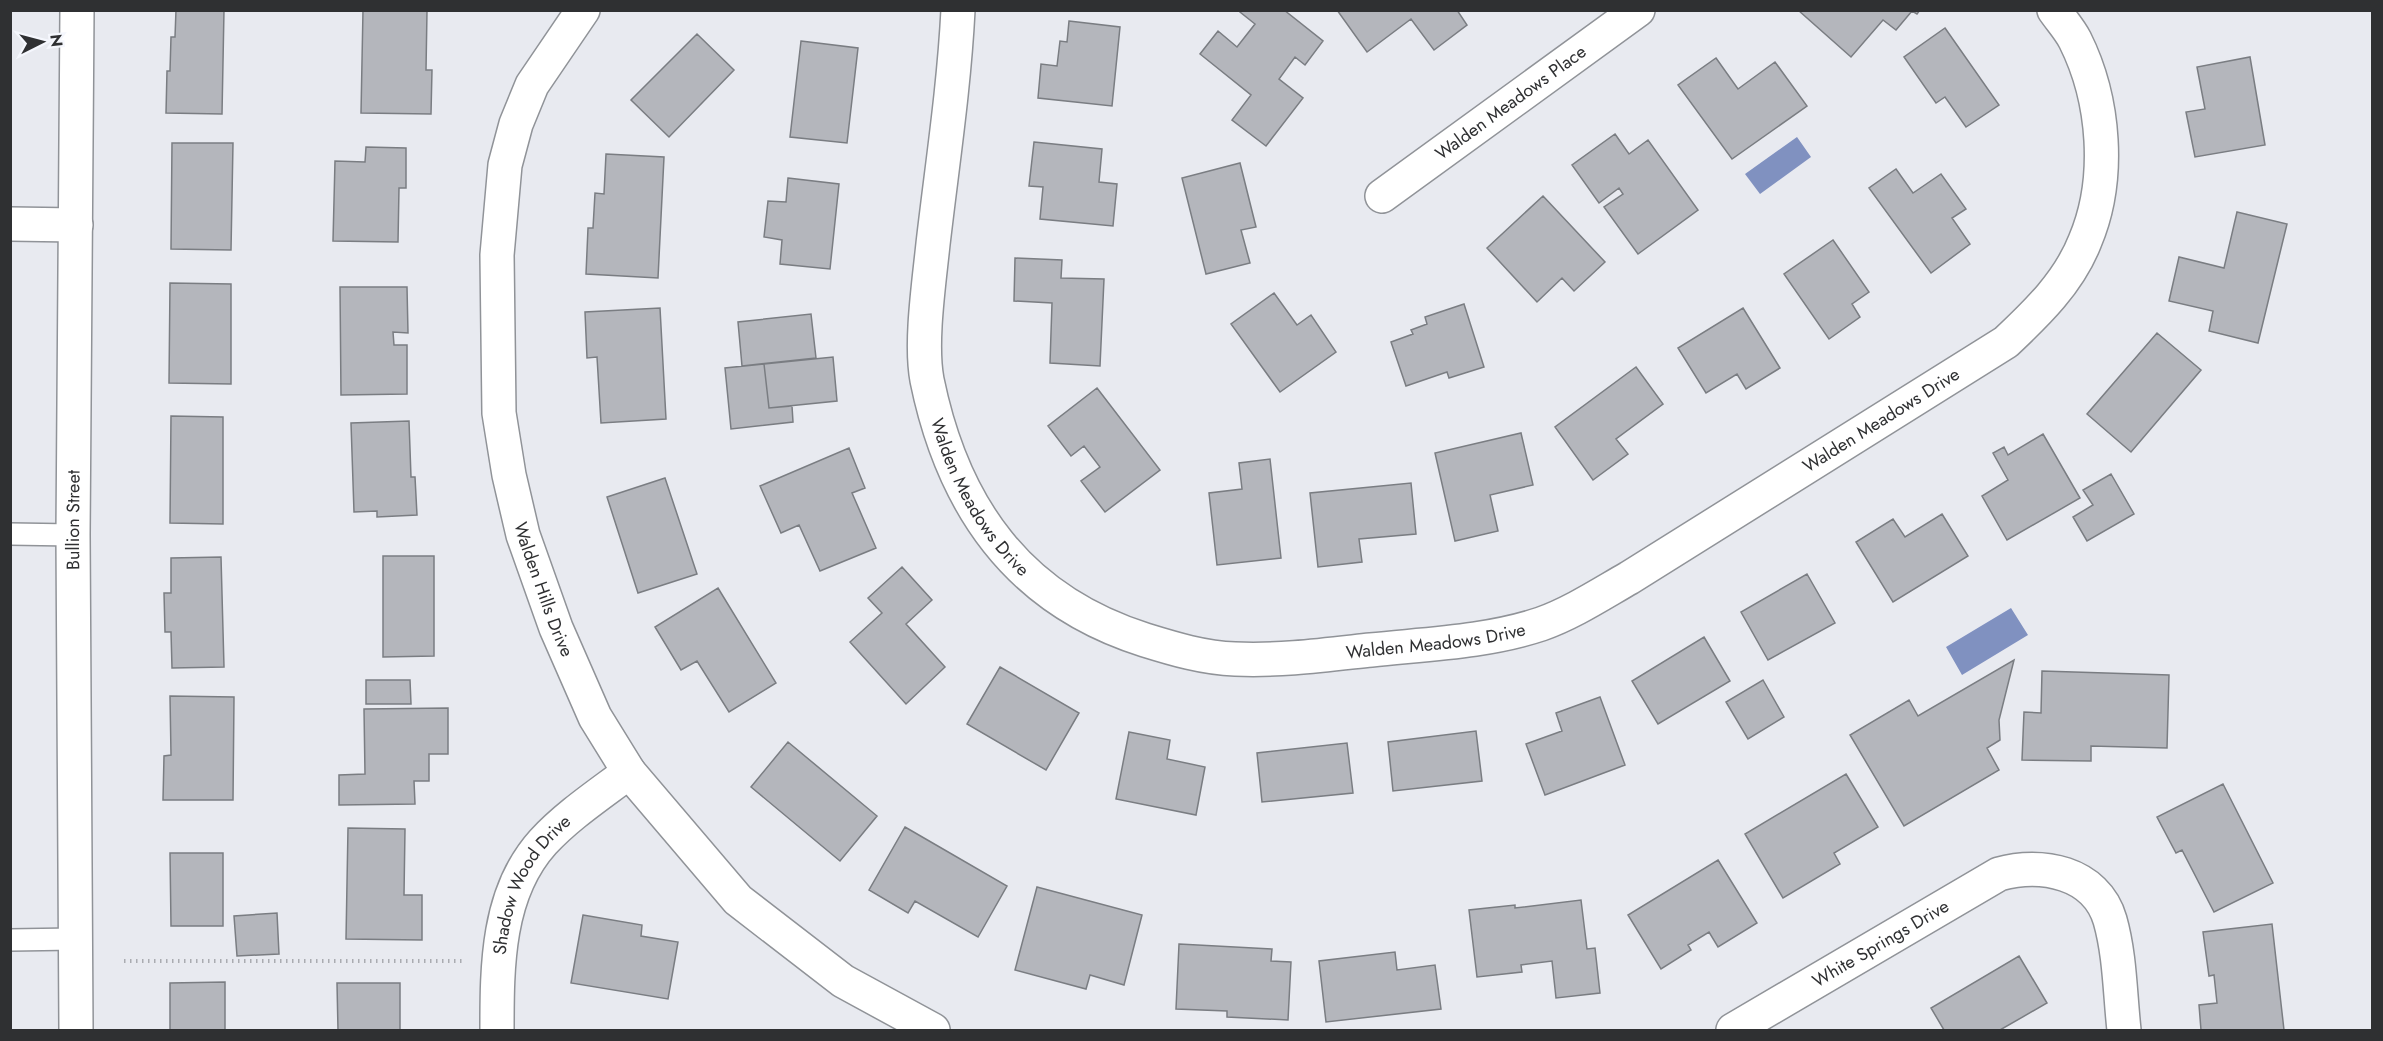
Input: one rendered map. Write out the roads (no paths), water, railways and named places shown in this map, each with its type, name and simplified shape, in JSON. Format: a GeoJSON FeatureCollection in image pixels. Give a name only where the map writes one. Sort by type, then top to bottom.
{"type":"FeatureCollection","features":[{"type":"Feature","properties":{"kind":"street","name":"Bullion Street"},"geometry":{"type":"LineString","coordinates":[[76,1030],[73,535],[77,10]]}},
{"type":"Feature","properties":{"kind":"street","name":"Walden Meadows Drive"},"geometry":{"type":"LineString","coordinates":[[958,10],[930,269],[926,322],[927,376],[944,446],[969,501],[1006,553],[1044,589],[1078,612],[1117,631],[1184,652],[1232,660],[1282,660],[1505,633],[1552,619],[1629,578],[2006,342],[2040,310],[2067,274],[2085,243],[2097,207],[2103,148],[2094,93],[2075,39],[2054,10]]}},
{"type":"Feature","properties":{"kind":"street","name":"Walden Meadows Place"},"geometry":{"type":"LineString","coordinates":[[1382,195],[1638,10]]}},
{"type":"Feature","properties":{"kind":"street","name":"Walden Hills Drive"},"geometry":{"type":"LineString","coordinates":[[580,11],[532,85],[516,124],[505,165],[497,255],[499,413],[508,475],[523,535],[552,617],[595,717],[629,772],[738,900],[843,981],[930,1030]]}},
{"type":"Feature","properties":{"kind":"street"},"geometry":{"type":"LineString","coordinates":[[10,224],[76,225]]}},
{"type":"Feature","properties":{"kind":"street","name":"Shadow Wood Drive"},"geometry":{"type":"LineString","coordinates":[[497,1030],[500,939],[511,895],[524,868],[543,843],[565,822],[629,772]]}},
{"type":"Feature","properties":{"kind":"street","name":"White Springs Drive"},"geometry":{"type":"LineString","coordinates":[[1733,1030],[1999,874],[2031,868],[2056,870],[2074,878],[2100,901],[2109,918],[2116,948],[2124,1030]]}},
{"type":"Feature","properties":{"kind":"lane"},"geometry":{"type":"LineString","coordinates":[[10,534],[73,535]]}},
{"type":"Feature","properties":{"kind":"lane"},"geometry":{"type":"LineString","coordinates":[[10,940],[75,939]]}},
{"type":"Feature","properties":{"kind":"water"},"geometry":{"type":"Polygon","coordinates":[[[1797,137],[1811,157],[1760,194],[1745,174],[1797,137]]]}},
{"type":"Feature","properties":{"kind":"water"},"geometry":{"type":"Polygon","coordinates":[[[2011,608],[2028,635],[1962,675],[1946,647],[2011,608]]]}}]}
